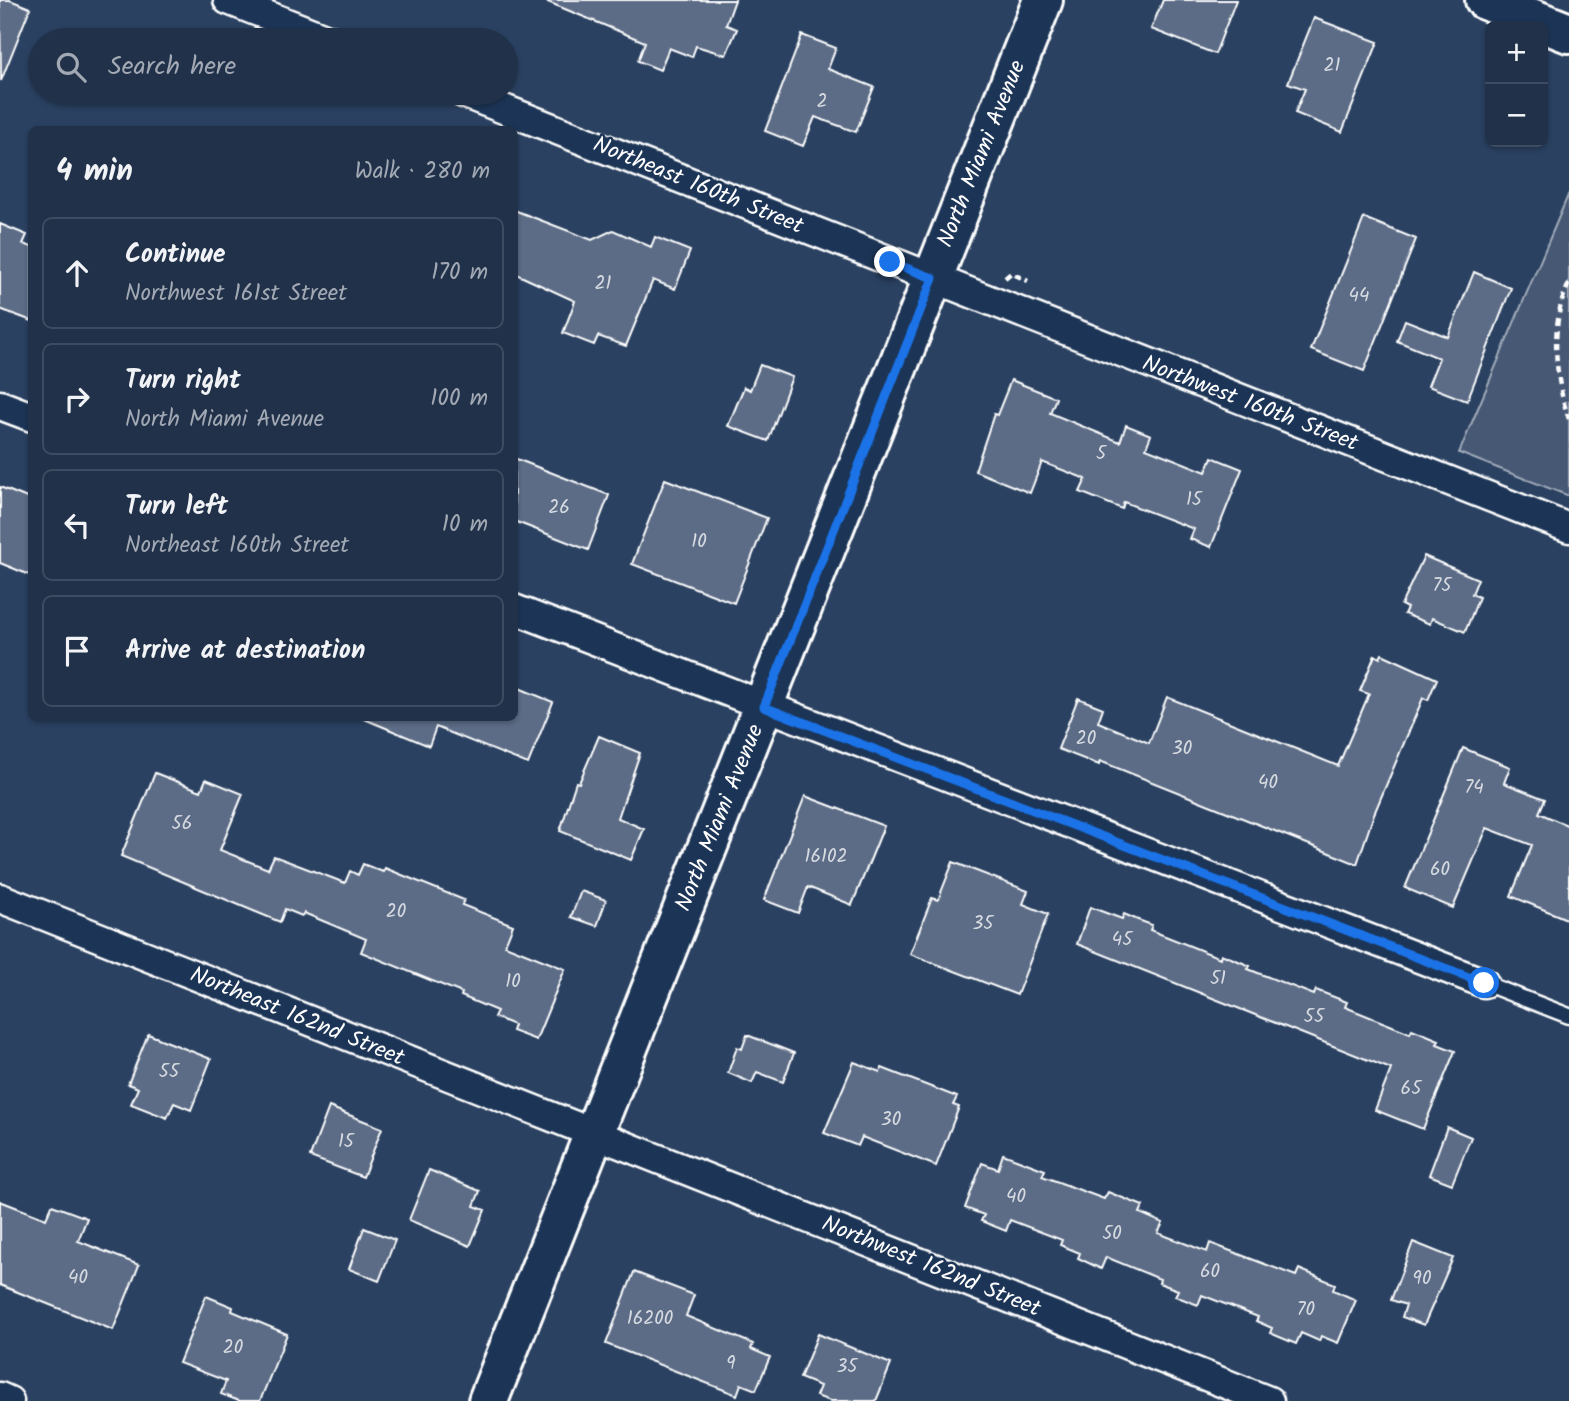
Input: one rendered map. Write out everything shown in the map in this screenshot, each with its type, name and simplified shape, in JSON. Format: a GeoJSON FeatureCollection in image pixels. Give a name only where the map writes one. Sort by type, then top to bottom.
{"type":"FeatureCollection","features":[{"type":"Feature","properties":{"kind":"street"},"geometry":{"type":"LineString","coordinates":[[228,0],[299,28]]}},
{"type":"Feature","properties":{"kind":"street","name":"North Miami Avenue"},"geometry":{"type":"LineString","coordinates":[[488,1401],[1043,0]]}},
{"type":"Feature","properties":{"kind":"street"},"geometry":{"type":"LineString","coordinates":[[1485,0],[1569,33]]}},
{"type":"Feature","properties":{"kind":"street","name":"Northeast 160th Street"},"geometry":{"type":"LineString","coordinates":[[493,105],[933,278]]}},
{"type":"Feature","properties":{"kind":"street","name":"Northwest 160th Street"},"geometry":{"type":"LineString","coordinates":[[933,278],[1569,528]]}},
{"type":"Feature","properties":{"kind":"street"},"geometry":{"type":"LineString","coordinates":[[0,405],[28,416]]}},
{"type":"Feature","properties":{"kind":"street"},"geometry":{"type":"LineString","coordinates":[[518,611],[1484,983]]}},
{"type":"Feature","properties":{"kind":"street","name":"Northeast 162nd Street"},"geometry":{"type":"LineString","coordinates":[[0,898],[594,1134]]}},
{"type":"Feature","properties":{"kind":"street","name":"Northwest 162nd Street"},"geometry":{"type":"LineString","coordinates":[[594,1134],[1269,1401]]}},
{"type":"Feature","properties":{"kind":"street"},"geometry":{"type":"LineString","coordinates":[[0,1397],[9,1401]]}},
{"type":"Feature","properties":{"kind":"lane"},"geometry":{"type":"LineString","coordinates":[[1484,983],[1569,1016]]}},
{"type":"Feature","properties":{"kind":"path"},"geometry":{"type":"LineString","coordinates":[[1569,284],[1564,293],[1555,357],[1569,419]]}},
{"type":"Feature","properties":{"kind":"shaded area"},"geometry":{"type":"Polygon","coordinates":[[[1569,193],[1569,496],[1459,453],[1569,193]]]}},
{"type":"Feature","properties":{"kind":"building"},"geometry":{"type":"Polygon","coordinates":[[[0,0],[10,0],[30,8],[1,81],[0,0]]]}},
{"type":"Feature","properties":{"kind":"building"},"geometry":{"type":"Polygon","coordinates":[[[543,0],[735,0],[726,25],[737,29],[726,55],[696,46],[692,57],[669,48],[660,70],[638,61],[645,42],[543,0]]]}},
{"type":"Feature","properties":{"kind":"building"},"geometry":{"type":"Polygon","coordinates":[[[1163,0],[1236,0],[1215,54],[1151,29],[1163,0]]]}},
{"type":"Feature","properties":{"kind":"building"},"geometry":{"type":"Polygon","coordinates":[[[1314,18],[1378,42],[1342,132],[1295,113],[1305,89],[1288,83],[1314,18]]]}},
{"type":"Feature","properties":{"kind":"building"},"geometry":{"type":"Polygon","coordinates":[[[802,35],[836,48],[828,69],[874,87],[856,132],[815,117],[803,146],[765,131],[802,35]]]}},
{"type":"Feature","properties":{"kind":"building"},"geometry":{"type":"Polygon","coordinates":[[[518,212],[592,240],[613,230],[651,247],[655,237],[690,251],[675,289],[653,280],[626,346],[598,336],[594,345],[563,333],[575,301],[518,275],[518,212]]]}},
{"type":"Feature","properties":{"kind":"building"},"geometry":{"type":"Polygon","coordinates":[[[1364,218],[1416,239],[1364,371],[1311,350],[1364,218]]]}},
{"type":"Feature","properties":{"kind":"building"},"geometry":{"type":"Polygon","coordinates":[[[0,224],[27,235],[23,244],[28,246],[28,320],[0,309],[0,224]]]}},
{"type":"Feature","properties":{"kind":"building"},"geometry":{"type":"Polygon","coordinates":[[[1474,272],[1511,288],[1467,401],[1428,386],[1439,358],[1397,341],[1405,320],[1448,337],[1474,272]]]}},
{"type":"Feature","properties":{"kind":"building"},"geometry":{"type":"Polygon","coordinates":[[[760,365],[792,377],[768,441],[728,426],[744,387],[750,390],[760,365]]]}},
{"type":"Feature","properties":{"kind":"building"},"geometry":{"type":"Polygon","coordinates":[[[1011,380],[1056,398],[1050,413],[1120,442],[1126,425],[1151,435],[1146,448],[1206,472],[1212,457],[1242,469],[1211,547],[1190,539],[1194,529],[1124,502],[1122,509],[1080,492],[1086,479],[1042,462],[1030,493],[975,471],[994,414],[997,415],[1011,380]]]}},
{"type":"Feature","properties":{"kind":"building"},"geometry":{"type":"Polygon","coordinates":[[[518,460],[609,495],[588,550],[518,523],[518,460]]]}},
{"type":"Feature","properties":{"kind":"building"},"geometry":{"type":"Polygon","coordinates":[[[665,479],[767,518],[734,603],[632,564],[665,479]]]}},
{"type":"Feature","properties":{"kind":"building"},"geometry":{"type":"Polygon","coordinates":[[[0,487],[28,498],[28,574],[0,563],[0,487]]]}},
{"type":"Feature","properties":{"kind":"building"},"geometry":{"type":"Polygon","coordinates":[[[1424,556],[1478,579],[1472,594],[1479,597],[1465,632],[1432,618],[1430,624],[1404,614],[1407,608],[1401,605],[1424,556]]]}},
{"type":"Feature","properties":{"kind":"building"},"geometry":{"type":"Polygon","coordinates":[[[1382,654],[1437,679],[1428,700],[1423,698],[1374,814],[1357,864],[1100,761],[1099,765],[1058,749],[1078,698],[1103,708],[1098,722],[1149,743],[1167,697],[1338,766],[1369,694],[1360,691],[1375,655],[1380,658],[1382,654]]]}},
{"type":"Feature","properties":{"kind":"building"},"geometry":{"type":"Polygon","coordinates":[[[518,688],[553,702],[528,764],[436,727],[429,746],[369,721],[518,721],[518,688]]]}},
{"type":"Feature","properties":{"kind":"building"},"geometry":{"type":"Polygon","coordinates":[[[599,736],[640,753],[618,818],[644,829],[631,860],[560,831],[576,782],[579,783],[599,736]]]}},
{"type":"Feature","properties":{"kind":"building"},"geometry":{"type":"Polygon","coordinates":[[[1463,748],[1510,767],[1504,783],[1545,799],[1539,813],[1569,826],[1569,920],[1511,896],[1532,845],[1487,828],[1453,908],[1405,888],[1463,748]]]}},
{"type":"Feature","properties":{"kind":"building"},"geometry":{"type":"Polygon","coordinates":[[[155,773],[201,791],[206,779],[243,794],[220,850],[268,869],[274,856],[345,883],[350,871],[358,875],[363,864],[383,872],[385,868],[464,900],[462,905],[513,925],[505,945],[565,969],[536,1040],[512,1031],[514,1025],[494,1017],[497,1011],[461,996],[462,993],[361,952],[366,939],[304,913],[302,916],[285,909],[280,922],[121,856],[155,773]]]}},
{"type":"Feature","properties":{"kind":"building"},"geometry":{"type":"Polygon","coordinates":[[[805,796],[884,826],[852,905],[808,887],[798,913],[764,900],[805,796]]]}},
{"type":"Feature","properties":{"kind":"building"},"geometry":{"type":"Polygon","coordinates":[[[953,862],[1028,891],[1023,904],[1048,914],[1017,995],[910,954],[932,898],[938,900],[953,862]]]}},
{"type":"Feature","properties":{"kind":"building"},"geometry":{"type":"Polygon","coordinates":[[[581,891],[606,900],[597,926],[571,917],[581,891]]]}},
{"type":"Feature","properties":{"kind":"building"},"geometry":{"type":"Polygon","coordinates":[[[1090,907],[1122,919],[1124,914],[1152,925],[1150,930],[1220,958],[1221,954],[1250,966],[1248,969],[1314,995],[1316,990],[1347,1002],[1345,1007],[1410,1033],[1412,1029],[1439,1040],[1437,1044],[1455,1051],[1423,1129],[1375,1110],[1391,1069],[1077,944],[1090,907]]]}},
{"type":"Feature","properties":{"kind":"building"},"geometry":{"type":"Polygon","coordinates":[[[148,1034],[211,1059],[191,1110],[174,1103],[167,1118],[131,1104],[138,1088],[128,1084],[148,1034]]]}},
{"type":"Feature","properties":{"kind":"building"},"geometry":{"type":"Polygon","coordinates":[[[747,1035],[794,1053],[783,1082],[757,1072],[752,1083],[728,1073],[737,1047],[742,1049],[747,1035]]]}},
{"type":"Feature","properties":{"kind":"building"},"geometry":{"type":"Polygon","coordinates":[[[854,1062],[880,1072],[882,1068],[957,1097],[953,1105],[959,1107],[936,1166],[862,1137],[858,1146],[824,1133],[854,1062]]]}},
{"type":"Feature","properties":{"kind":"building"},"geometry":{"type":"Polygon","coordinates":[[[329,1107],[382,1128],[363,1177],[310,1157],[329,1107]]]}},
{"type":"Feature","properties":{"kind":"building"},"geometry":{"type":"Polygon","coordinates":[[[1447,1127],[1471,1137],[1452,1184],[1429,1175],[1447,1127]]]}},
{"type":"Feature","properties":{"kind":"building"},"geometry":{"type":"Polygon","coordinates":[[[1003,1154],[1045,1170],[1042,1176],[1104,1199],[1108,1192],[1143,1206],[1140,1213],[1163,1223],[1158,1233],[1207,1252],[1210,1243],[1296,1276],[1299,1269],[1335,1284],[1333,1290],[1356,1300],[1338,1343],[1321,1336],[1319,1341],[1301,1333],[1296,1344],[1270,1333],[1272,1328],[1256,1321],[1258,1317],[1202,1295],[1198,1305],[1175,1296],[1178,1290],[1159,1283],[1160,1279],[1106,1257],[1101,1269],[1078,1258],[1080,1253],[1060,1245],[1062,1240],[1010,1220],[1006,1231],[981,1221],[984,1215],[965,1208],[982,1163],[998,1169],[1003,1154]]]}},
{"type":"Feature","properties":{"kind":"building"},"geometry":{"type":"Polygon","coordinates":[[[429,1170],[480,1191],[474,1206],[485,1210],[470,1246],[409,1220],[429,1170]]]}},
{"type":"Feature","properties":{"kind":"building"},"geometry":{"type":"Polygon","coordinates":[[[0,1201],[46,1219],[52,1205],[87,1218],[78,1241],[139,1265],[113,1330],[0,1285],[0,1201]]]}},
{"type":"Feature","properties":{"kind":"building"},"geometry":{"type":"Polygon","coordinates":[[[364,1228],[395,1240],[379,1281],[349,1269],[364,1228]]]}},
{"type":"Feature","properties":{"kind":"building"},"geometry":{"type":"Polygon","coordinates":[[[1413,1242],[1453,1258],[1424,1325],[1402,1317],[1406,1305],[1391,1300],[1413,1242]]]}},
{"type":"Feature","properties":{"kind":"building"},"geometry":{"type":"Polygon","coordinates":[[[634,1272],[694,1295],[686,1316],[753,1344],[751,1349],[770,1357],[756,1390],[741,1384],[737,1395],[606,1344],[634,1272]]]}},
{"type":"Feature","properties":{"kind":"building"},"geometry":{"type":"Polygon","coordinates":[[[206,1296],[233,1307],[232,1311],[287,1334],[260,1401],[239,1401],[221,1394],[226,1381],[179,1363],[206,1296]]]}},
{"type":"Feature","properties":{"kind":"building"},"geometry":{"type":"Polygon","coordinates":[[[818,1334],[891,1364],[876,1401],[830,1401],[816,1396],[820,1386],[800,1378],[818,1334]]]}},
{"type":"Feature","properties":{"kind":"route"},"geometry":{"type":"LineString","coordinates":[[890,262],[933,278],[764,707],[1484,983]]}}]}
